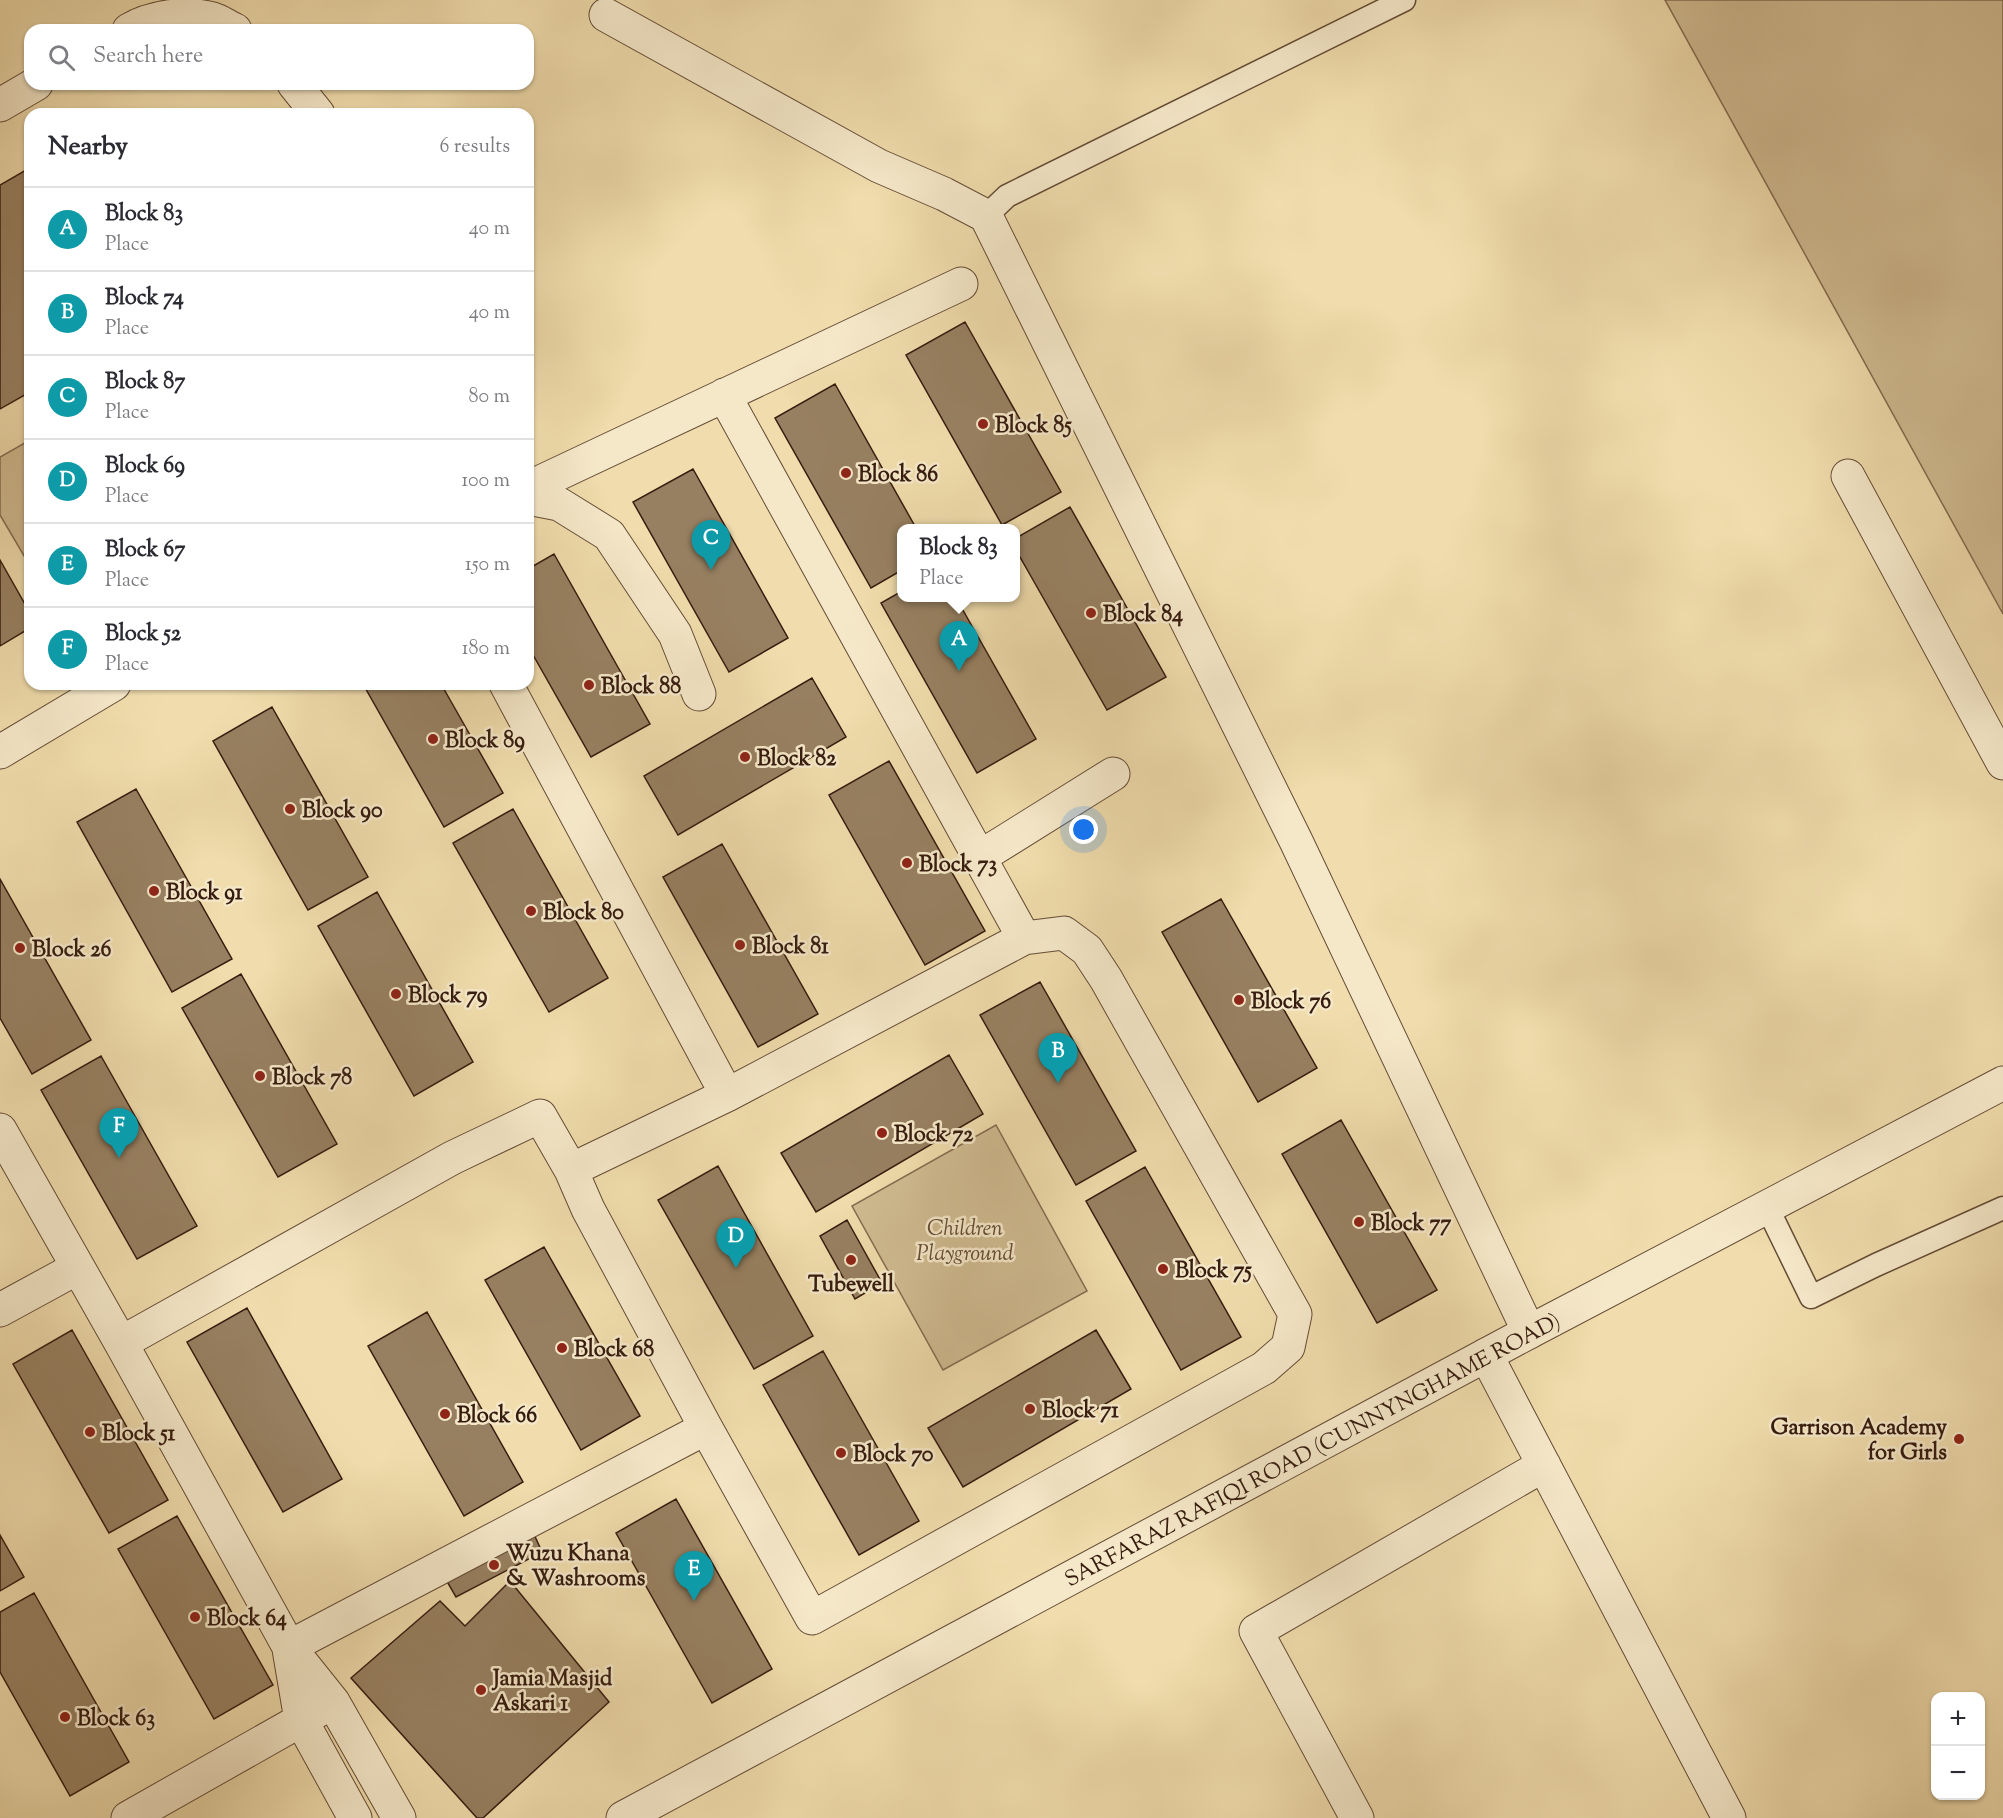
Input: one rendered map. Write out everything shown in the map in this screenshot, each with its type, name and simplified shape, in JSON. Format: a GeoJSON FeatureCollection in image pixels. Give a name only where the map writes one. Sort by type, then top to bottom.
{"type":"FeatureCollection","features":[{"type":"Feature","properties":{"kind":"street"},"geometry":{"type":"LineString","coordinates":[[606,15],[879,166],[944,194],[986,216],[1296,842],[1528,1332]]}},
{"type":"Feature","properties":{"kind":"street"},"geometry":{"type":"LineString","coordinates":[[139,24],[177,16],[214,19],[224,24]]}},
{"type":"Feature","properties":{"kind":"street"},"geometry":{"type":"LineString","coordinates":[[0,105],[26,90]]}},
{"type":"Feature","properties":{"kind":"street"},"geometry":{"type":"LineString","coordinates":[[299,90],[313,108]]}},
{"type":"Feature","properties":{"kind":"street"},"geometry":{"type":"LineString","coordinates":[[534,485],[961,284]]}},
{"type":"Feature","properties":{"kind":"street"},"geometry":{"type":"LineString","coordinates":[[724,395],[1024,938]]}},
{"type":"Feature","properties":{"kind":"street"},"geometry":{"type":"LineString","coordinates":[[1848,476],[2003,763]]}},
{"type":"Feature","properties":{"kind":"street"},"geometry":{"type":"LineString","coordinates":[[534,499],[559,504],[609,535],[675,634],[699,693]]}},
{"type":"Feature","properties":{"kind":"street"},"geometry":{"type":"LineString","coordinates":[[0,752],[104,690]]}},
{"type":"Feature","properties":{"kind":"street"},"geometry":{"type":"LineString","coordinates":[[509,690],[728,1095]]}},
{"type":"Feature","properties":{"kind":"street"},"geometry":{"type":"LineString","coordinates":[[980,857],[1113,774]]}},
{"type":"Feature","properties":{"kind":"street"},"geometry":{"type":"LineString","coordinates":[[121,1343],[452,1158],[540,1116],[571,1170],[588,1209],[706,1428],[812,1618],[1263,1368],[1288,1347],[1295,1314],[1106,979],[1087,950],[1064,933],[1024,938],[728,1095],[571,1170]]}},
{"type":"Feature","properties":{"kind":"street","name":"SARFARAZ RAFIQI ROAD (CUNNYNGHAME ROAD)"},"geometry":{"type":"LineString","coordinates":[[623,1818],[1528,1332],[2003,1083]]}},
{"type":"Feature","properties":{"kind":"street"},"geometry":{"type":"LineString","coordinates":[[0,1130],[289,1647],[333,1702],[399,1818]]}},
{"type":"Feature","properties":{"kind":"street"},"geometry":{"type":"LineString","coordinates":[[0,1310],[77,1268]]}},
{"type":"Feature","properties":{"kind":"street"},"geometry":{"type":"LineString","coordinates":[[1486,1355],[1729,1818]]}},
{"type":"Feature","properties":{"kind":"street"},"geometry":{"type":"LineString","coordinates":[[289,1647],[706,1428]]}},
{"type":"Feature","properties":{"kind":"street"},"geometry":{"type":"LineString","coordinates":[[1357,1818],[1256,1631],[1544,1465]]}},
{"type":"Feature","properties":{"kind":"street"},"geometry":{"type":"LineString","coordinates":[[289,1647],[301,1720],[355,1818]]}},
{"type":"Feature","properties":{"kind":"street"},"geometry":{"type":"LineString","coordinates":[[128,1818],[333,1702]]}},
{"type":"Feature","properties":{"kind":"lane"},"geometry":{"type":"LineString","coordinates":[[986,216],[1006,196],[1404,0]]}},
{"type":"Feature","properties":{"kind":"lane"},"geometry":{"type":"LineString","coordinates":[[1767,1207],[1810,1298],[1876,1265],[2003,1208]]}},
{"type":"Feature","properties":{"kind":"green space"},"geometry":{"type":"Polygon","coordinates":[[[1665,0],[2003,0],[2003,614],[1665,0]]]}},
{"type":"Feature","properties":{"kind":"green space"},"geometry":{"type":"Polygon","coordinates":[[[24,443],[24,556],[0,515],[0,457],[24,443]]]}},
{"type":"Feature","properties":{"kind":"green space","name":"Children Playground"},"geometry":{"type":"Polygon","coordinates":[[[996,1125],[1087,1291],[943,1370],[852,1206],[996,1125]]]}},
{"type":"Feature","properties":{"kind":"building"},"geometry":{"type":"Polygon","coordinates":[[[24,171],[24,395],[0,409],[0,185],[24,171]]]}},
{"type":"Feature","properties":{"kind":"building","name":"Block 85"},"geometry":{"type":"Polygon","coordinates":[[[965,322],[1061,492],[1001,524],[906,355],[965,322]]]}},
{"type":"Feature","properties":{"kind":"building","name":"Block 86"},"geometry":{"type":"Polygon","coordinates":[[[835,384],[914,524],[897,524],[897,573],[871,588],[775,418],[835,384]]]}},
{"type":"Feature","properties":{"kind":"building"},"geometry":{"type":"Polygon","coordinates":[[[693,469],[788,638],[729,672],[633,502],[693,469]]]}},
{"type":"Feature","properties":{"kind":"building","name":"Block 84"},"geometry":{"type":"Polygon","coordinates":[[[1070,507],[1166,677],[1107,710],[1020,557],[1020,536],[1070,507]]]}},
{"type":"Feature","properties":{"kind":"building","name":"Block 88"},"geometry":{"type":"Polygon","coordinates":[[[554,554],[650,724],[591,757],[534,657],[534,566],[554,554]]]}},
{"type":"Feature","properties":{"kind":"building"},"geometry":{"type":"Polygon","coordinates":[[[0,560],[24,602],[24,632],[0,646],[0,560]]]}},
{"type":"Feature","properties":{"kind":"building"},"geometry":{"type":"Polygon","coordinates":[[[897,594],[897,602],[958,602],[1036,739],[977,773],[881,603],[897,594]]]}},
{"type":"Feature","properties":{"kind":"building","name":"Block 82"},"geometry":{"type":"Polygon","coordinates":[[[812,678],[846,737],[678,835],[644,776],[812,678]]]}},
{"type":"Feature","properties":{"kind":"building","name":"Block 89"},"geometry":{"type":"Polygon","coordinates":[[[366,690],[444,690],[503,793],[444,827],[366,690]]]}},
{"type":"Feature","properties":{"kind":"building","name":"Block 90"},"geometry":{"type":"Polygon","coordinates":[[[272,707],[368,877],[308,910],[213,741],[272,707]]]}},
{"type":"Feature","properties":{"kind":"building","name":"Block 73"},"geometry":{"type":"Polygon","coordinates":[[[889,761],[985,931],[925,965],[829,795],[889,761]]]}},
{"type":"Feature","properties":{"kind":"building","name":"Block 91"},"geometry":{"type":"Polygon","coordinates":[[[136,789],[232,959],[172,992],[77,822],[136,789]]]}},
{"type":"Feature","properties":{"kind":"building","name":"Block 80"},"geometry":{"type":"Polygon","coordinates":[[[513,809],[608,978],[549,1012],[453,843],[513,809]]]}},
{"type":"Feature","properties":{"kind":"building","name":"Block 81"},"geometry":{"type":"Polygon","coordinates":[[[722,844],[818,1014],[758,1047],[663,877],[722,844]]]}},
{"type":"Feature","properties":{"kind":"building","name":"Block 26"},"geometry":{"type":"Polygon","coordinates":[[[0,879],[91,1040],[32,1074],[0,1018],[0,879]]]}},
{"type":"Feature","properties":{"kind":"building","name":"Block 79"},"geometry":{"type":"Polygon","coordinates":[[[377,892],[473,1062],[414,1096],[318,926],[377,892]]]}},
{"type":"Feature","properties":{"kind":"building","name":"Block 76"},"geometry":{"type":"Polygon","coordinates":[[[1221,899],[1317,1068],[1258,1102],[1162,932],[1221,899]]]}},
{"type":"Feature","properties":{"kind":"building","name":"Block 78"},"geometry":{"type":"Polygon","coordinates":[[[241,974],[337,1144],[278,1177],[182,1008],[241,974]]]}},
{"type":"Feature","properties":{"kind":"building"},"geometry":{"type":"Polygon","coordinates":[[[1040,982],[1136,1151],[1076,1185],[980,1015],[1040,982]]]}},
{"type":"Feature","properties":{"kind":"building","name":"Block 72"},"geometry":{"type":"Polygon","coordinates":[[[949,1055],[983,1114],[816,1212],[781,1153],[949,1055]]]}},
{"type":"Feature","properties":{"kind":"building"},"geometry":{"type":"Polygon","coordinates":[[[101,1056],[197,1226],[137,1259],[41,1090],[101,1056]]]}},
{"type":"Feature","properties":{"kind":"building","name":"Block 77"},"geometry":{"type":"Polygon","coordinates":[[[1341,1120],[1437,1290],[1377,1323],[1282,1154],[1341,1120]]]}},
{"type":"Feature","properties":{"kind":"building"},"geometry":{"type":"Polygon","coordinates":[[[718,1166],[813,1336],[754,1369],[658,1200],[718,1166]]]}},
{"type":"Feature","properties":{"kind":"building","name":"Block 75"},"geometry":{"type":"Polygon","coordinates":[[[1145,1167],[1241,1337],[1181,1370],[1086,1201],[1145,1167]]]}},
{"type":"Feature","properties":{"kind":"building","name":"Tubewell"},"geometry":{"type":"Polygon","coordinates":[[[847,1220],[882,1283],[855,1299],[820,1236],[847,1220]]]}},
{"type":"Feature","properties":{"kind":"building","name":"Block 68"},"geometry":{"type":"Polygon","coordinates":[[[544,1247],[640,1416],[581,1450],[485,1280],[544,1247]]]}},
{"type":"Feature","properties":{"kind":"building"},"geometry":{"type":"Polygon","coordinates":[[[247,1308],[342,1479],[283,1512],[187,1342],[247,1308]]]}},
{"type":"Feature","properties":{"kind":"building","name":"Block 66"},"geometry":{"type":"Polygon","coordinates":[[[427,1312],[523,1482],[464,1516],[368,1346],[427,1312]]]}},
{"type":"Feature","properties":{"kind":"building","name":"Block 51"},"geometry":{"type":"Polygon","coordinates":[[[72,1330],[168,1500],[109,1533],[13,1364],[72,1330]]]}},
{"type":"Feature","properties":{"kind":"building","name":"Block 71"},"geometry":{"type":"Polygon","coordinates":[[[1096,1330],[1131,1389],[963,1487],[928,1428],[1096,1330]]]}},
{"type":"Feature","properties":{"kind":"building","name":"Block 70"},"geometry":{"type":"Polygon","coordinates":[[[823,1351],[919,1521],[859,1555],[763,1385],[823,1351]]]}},
{"type":"Feature","properties":{"kind":"building"},"geometry":{"type":"Polygon","coordinates":[[[676,1499],[772,1669],[712,1703],[616,1533],[676,1499]]]}},
{"type":"Feature","properties":{"kind":"building","name":"Block 64"},"geometry":{"type":"Polygon","coordinates":[[[177,1516],[273,1685],[214,1719],[118,1549],[177,1516]]]}},
{"type":"Feature","properties":{"kind":"building","name":"Wuzu Khana & Washrooms"},"geometry":{"type":"Polygon","coordinates":[[[533,1532],[542,1552],[456,1597],[445,1578],[533,1532]]]}},
{"type":"Feature","properties":{"kind":"building"},"geometry":{"type":"Polygon","coordinates":[[[0,1535],[24,1577],[0,1591],[0,1535]]]}},
{"type":"Feature","properties":{"kind":"building","name":"Jamia Masjid Askari 1"},"geometry":{"type":"Polygon","coordinates":[[[510,1581],[609,1702],[483,1818],[477,1818],[351,1678],[440,1601],[465,1626],[510,1581]]]}},
{"type":"Feature","properties":{"kind":"building","name":"Block 63"},"geometry":{"type":"Polygon","coordinates":[[[34,1593],[129,1762],[70,1796],[0,1672],[0,1612],[34,1593]]]}},
{"type":"Feature","properties":{"kind":"place","name":"Block 85"},"geometry":{"type":"Point","coordinates":[983,424]}},
{"type":"Feature","properties":{"kind":"place","name":"Block 86"},"geometry":{"type":"Point","coordinates":[846,473]}},
{"type":"Feature","properties":{"kind":"place","name":"Block 87"},"geometry":{"type":"Point","coordinates":[711,570]}},
{"type":"Feature","properties":{"kind":"place","name":"Block 84"},"geometry":{"type":"Point","coordinates":[1091,613]}},
{"type":"Feature","properties":{"kind":"place","name":"Block 83"},"geometry":{"type":"Point","coordinates":[959,671]}},
{"type":"Feature","properties":{"kind":"place","name":"Block 88"},"geometry":{"type":"Point","coordinates":[589,685]}},
{"type":"Feature","properties":{"kind":"place","name":"Block 89"},"geometry":{"type":"Point","coordinates":[433,739]}},
{"type":"Feature","properties":{"kind":"place","name":"Block 82"},"geometry":{"type":"Point","coordinates":[745,757]}},
{"type":"Feature","properties":{"kind":"place","name":"Block 90"},"geometry":{"type":"Point","coordinates":[290,809]}},
{"type":"Feature","properties":{"kind":"place","name":"Block 73"},"geometry":{"type":"Point","coordinates":[907,863]}},
{"type":"Feature","properties":{"kind":"place","name":"Block 91"},"geometry":{"type":"Point","coordinates":[154,891]}},
{"type":"Feature","properties":{"kind":"place","name":"Block 80"},"geometry":{"type":"Point","coordinates":[531,911]}},
{"type":"Feature","properties":{"kind":"place","name":"Block 81"},"geometry":{"type":"Point","coordinates":[740,945]}},
{"type":"Feature","properties":{"kind":"place","name":"Block 26"},"geometry":{"type":"Point","coordinates":[20,948]}},
{"type":"Feature","properties":{"kind":"place","name":"Block 79"},"geometry":{"type":"Point","coordinates":[396,994]}},
{"type":"Feature","properties":{"kind":"place","name":"Block 76"},"geometry":{"type":"Point","coordinates":[1239,1000]}},
{"type":"Feature","properties":{"kind":"place","name":"Block 78"},"geometry":{"type":"Point","coordinates":[260,1076]}},
{"type":"Feature","properties":{"kind":"place","name":"Block 74"},"geometry":{"type":"Point","coordinates":[1058,1083]}},
{"type":"Feature","properties":{"kind":"place","name":"Block 72"},"geometry":{"type":"Point","coordinates":[882,1133]}},
{"type":"Feature","properties":{"kind":"place","name":"Block 52"},"geometry":{"type":"Point","coordinates":[119,1158]}},
{"type":"Feature","properties":{"kind":"place","name":"Block 77"},"geometry":{"type":"Point","coordinates":[1359,1222]}},
{"type":"Feature","properties":{"kind":"place","name":"Tubewell"},"geometry":{"type":"Point","coordinates":[851,1260]}},
{"type":"Feature","properties":{"kind":"place","name":"Block 69"},"geometry":{"type":"Point","coordinates":[736,1268]}},
{"type":"Feature","properties":{"kind":"place","name":"Block 75"},"geometry":{"type":"Point","coordinates":[1163,1269]}},
{"type":"Feature","properties":{"kind":"place","name":"Block 68"},"geometry":{"type":"Point","coordinates":[562,1348]}},
{"type":"Feature","properties":{"kind":"place","name":"Block 71"},"geometry":{"type":"Point","coordinates":[1030,1409]}},
{"type":"Feature","properties":{"kind":"place","name":"Block 66"},"geometry":{"type":"Point","coordinates":[445,1414]}},
{"type":"Feature","properties":{"kind":"place","name":"Block 51"},"geometry":{"type":"Point","coordinates":[90,1432]}},
{"type":"Feature","properties":{"kind":"place","name":"Garrison Academy for Girls"},"geometry":{"type":"Point","coordinates":[1959,1439]}},
{"type":"Feature","properties":{"kind":"place","name":"Block 70"},"geometry":{"type":"Point","coordinates":[841,1453]}},
{"type":"Feature","properties":{"kind":"place","name":"Wuzu Khana & Washrooms"},"geometry":{"type":"Point","coordinates":[494,1565]}},
{"type":"Feature","properties":{"kind":"place","name":"Block 67"},"geometry":{"type":"Point","coordinates":[694,1601]}},
{"type":"Feature","properties":{"kind":"place","name":"Block 64"},"geometry":{"type":"Point","coordinates":[195,1617]}},
{"type":"Feature","properties":{"kind":"place","name":"Jamia Masjid Askari 1"},"geometry":{"type":"Point","coordinates":[481,1690]}},
{"type":"Feature","properties":{"kind":"place","name":"Block 63"},"geometry":{"type":"Point","coordinates":[65,1717]}}]}
